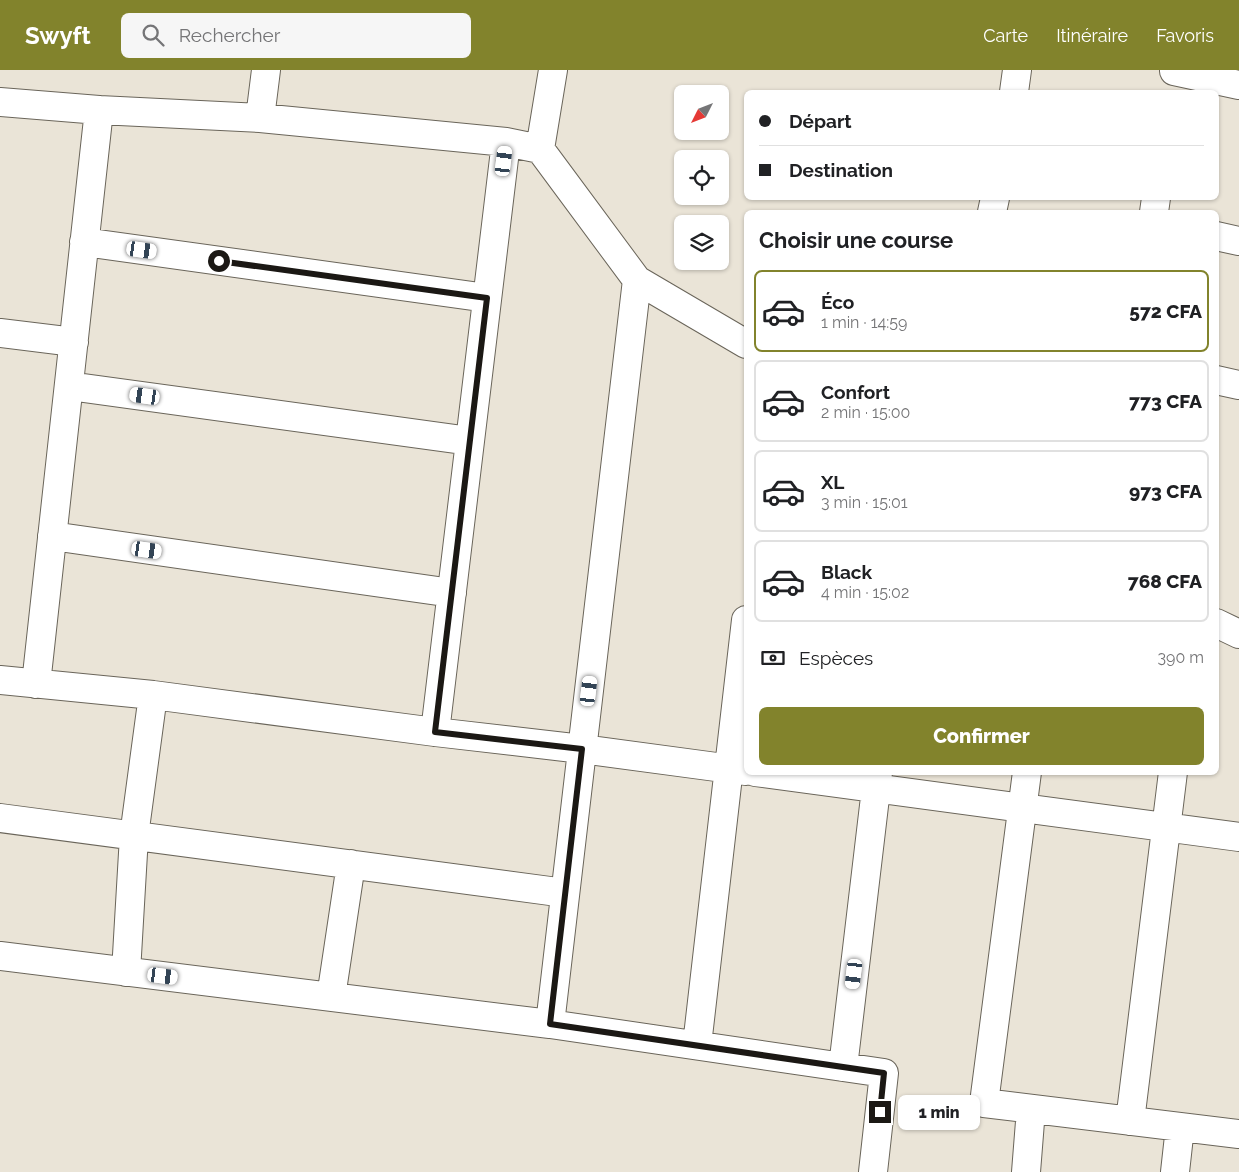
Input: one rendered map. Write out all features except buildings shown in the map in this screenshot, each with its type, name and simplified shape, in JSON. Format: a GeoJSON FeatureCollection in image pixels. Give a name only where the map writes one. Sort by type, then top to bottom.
{"type":"FeatureCollection","features":[{"type":"Feature","properties":{"kind":"street"},"geometry":{"type":"LineString","coordinates":[[260,118],[266,70]]}},
{"type":"Feature","properties":{"kind":"street"},"geometry":{"type":"LineString","coordinates":[[540,149],[554,70]]}},
{"type":"Feature","properties":{"kind":"street"},"geometry":{"type":"LineString","coordinates":[[1014,90],[1018,70]]}},
{"type":"Feature","properties":{"kind":"street"},"geometry":{"type":"LineString","coordinates":[[1173,78],[1239,85]]}},
{"type":"Feature","properties":{"kind":"street"},"geometry":{"type":"LineString","coordinates":[[0,102],[99,110],[260,118],[506,142],[540,149],[637,280],[744,343]]}},
{"type":"Feature","properties":{"kind":"street"},"geometry":{"type":"LineString","coordinates":[[36,684],[99,110]]}},
{"type":"Feature","properties":{"kind":"street"},"geometry":{"type":"LineString","coordinates":[[435,732],[506,142]]}},
{"type":"Feature","properties":{"kind":"street"},"geometry":{"type":"LineString","coordinates":[[1219,237],[1239,241]]}},
{"type":"Feature","properties":{"kind":"street"},"geometry":{"type":"LineString","coordinates":[[84,242],[487,298]]}},
{"type":"Feature","properties":{"kind":"street"},"geometry":{"type":"LineString","coordinates":[[550,1024],[637,280]]}},
{"type":"Feature","properties":{"kind":"street"},"geometry":{"type":"LineString","coordinates":[[0,333],[74,342]]}},
{"type":"Feature","properties":{"kind":"street"},"geometry":{"type":"LineString","coordinates":[[1219,381],[1239,385]]}},
{"type":"Feature","properties":{"kind":"street"},"geometry":{"type":"LineString","coordinates":[[69,386],[470,441]]}},
{"type":"Feature","properties":{"kind":"street"},"geometry":{"type":"LineString","coordinates":[[52,536],[452,593]]}},
{"type":"Feature","properties":{"kind":"street"},"geometry":{"type":"LineString","coordinates":[[1219,624],[1239,634]]}},
{"type":"Feature","properties":{"kind":"street"},"geometry":{"type":"LineString","coordinates":[[0,680],[153,695],[744,771],[697,1045]]}},
{"type":"Feature","properties":{"kind":"street"},"geometry":{"type":"LineString","coordinates":[[126,972],[134,836],[153,695]]}},
{"type":"Feature","properties":{"kind":"street"},"geometry":{"type":"LineString","coordinates":[[797,775],[877,781],[1022,808],[1239,837]]}},
{"type":"Feature","properties":{"kind":"street"},"geometry":{"type":"LineString","coordinates":[[1027,775],[984,1103],[1239,1134]]}},
{"type":"Feature","properties":{"kind":"street"},"geometry":{"type":"LineString","coordinates":[[1130,1121],[1173,775]]}},
{"type":"Feature","properties":{"kind":"street"},"geometry":{"type":"LineString","coordinates":[[843,1067],[877,781]]}},
{"type":"Feature","properties":{"kind":"street"},"geometry":{"type":"LineString","coordinates":[[0,818],[565,893]]}},
{"type":"Feature","properties":{"kind":"street"},"geometry":{"type":"LineString","coordinates":[[331,997],[351,864]]}},
{"type":"Feature","properties":{"kind":"street"},"geometry":{"type":"LineString","coordinates":[[0,956],[550,1024],[884,1073],[873,1172]]}},
{"type":"Feature","properties":{"kind":"street"},"geometry":{"type":"LineString","coordinates":[[1026,1172],[1031,1109]]}},
{"type":"Feature","properties":{"kind":"street"},"geometry":{"type":"LineString","coordinates":[[1175,1172],[1180,1127]]}},
{"type":"Feature","properties":{"kind":"route"},"geometry":{"type":"LineString","coordinates":[[219,261],[487,298],[435,732],[582,749],[550,1024],[884,1073],[880,1112]]}}]}
